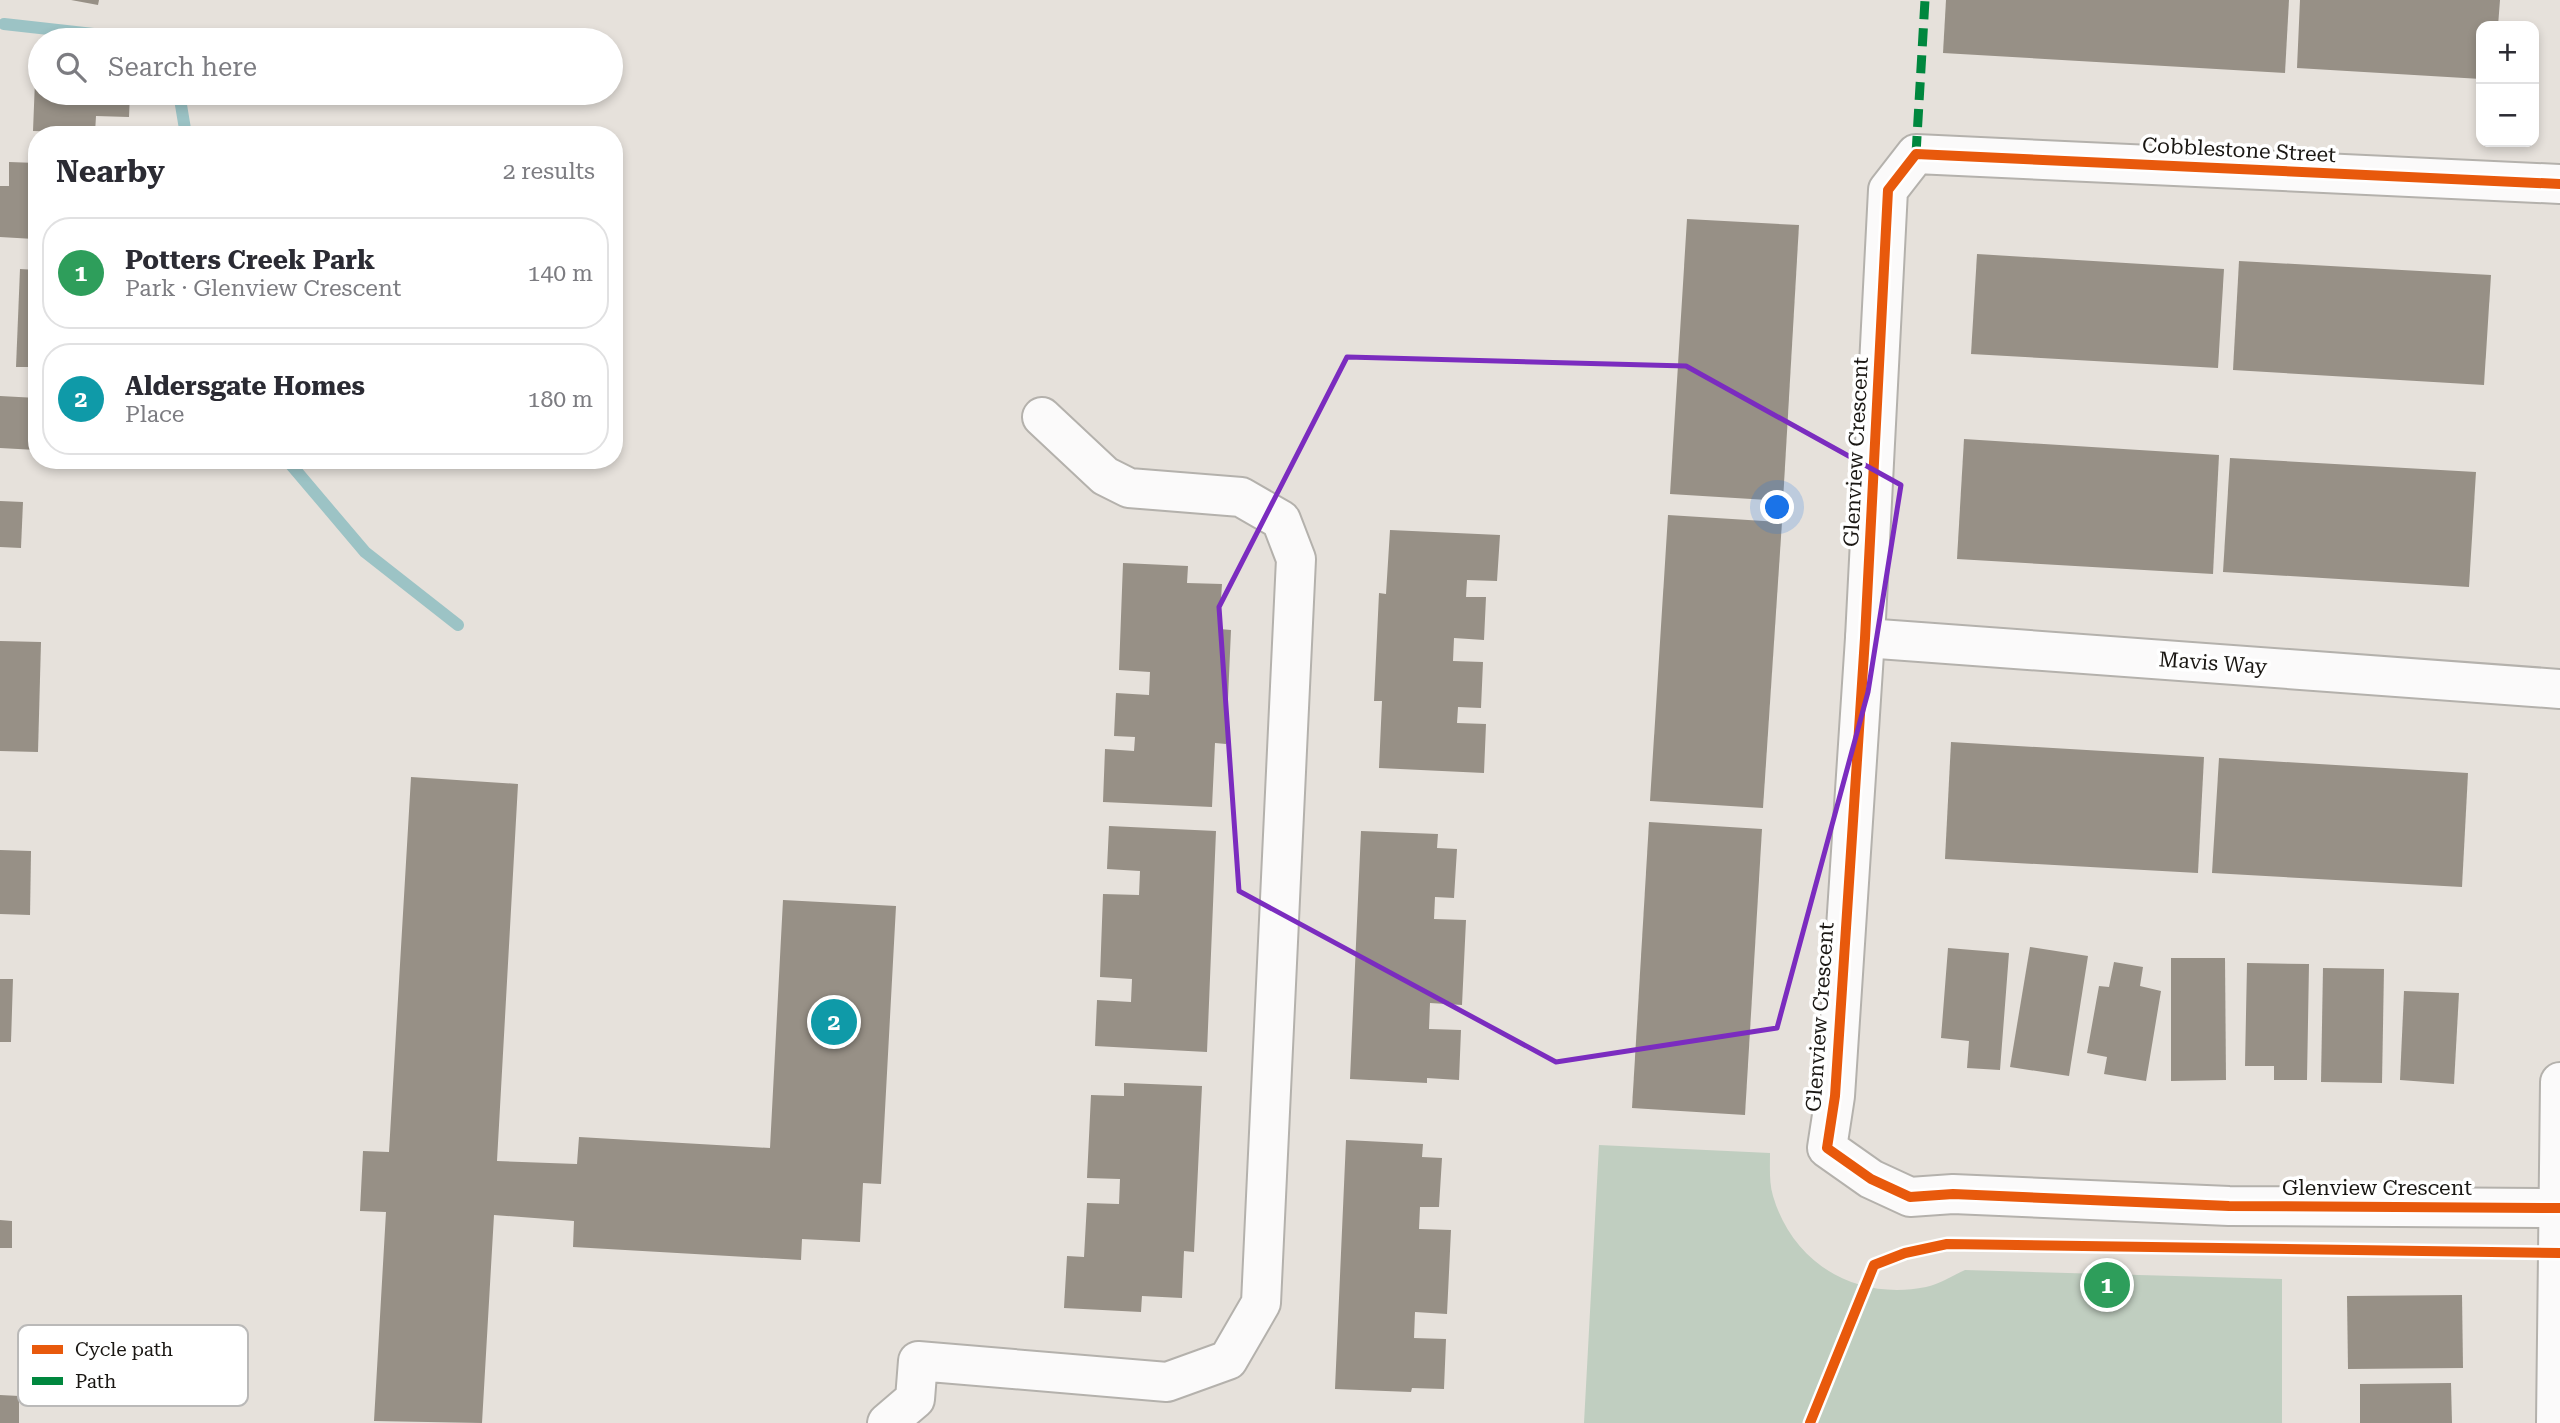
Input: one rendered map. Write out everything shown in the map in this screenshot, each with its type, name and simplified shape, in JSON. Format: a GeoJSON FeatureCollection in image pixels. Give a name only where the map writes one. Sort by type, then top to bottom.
{"type":"FeatureCollection","features":[{"type":"Feature","properties":{"kind":"street","name":"Cobblestone Street"},"geometry":{"type":"LineString","coordinates":[[1916,154],[2560,184]]}},
{"type":"Feature","properties":{"kind":"street","name":"Glenview Crescent"},"geometry":{"type":"LineString","coordinates":[[1916,154],[1888,190],[1866,638],[1835,1097],[1827,1148],[1871,1179],[1910,1196],[1953,1194],[2229,1206],[2559,1208]]}},
{"type":"Feature","properties":{"kind":"street"},"geometry":{"type":"LineString","coordinates":[[887,1423],[915,1399],[918,1361],[1167,1382],[1228,1360],[1261,1303],[1296,559],[1282,520],[1241,497],[1129,488],[1105,476],[1042,418]]}},
{"type":"Feature","properties":{"kind":"street","name":"Mavis Way"},"geometry":{"type":"LineString","coordinates":[[1866,638],[2560,689]]}},
{"type":"Feature","properties":{"kind":"street"},"geometry":{"type":"LineString","coordinates":[[2556,1423],[2560,1082]]}},
{"type":"Feature","properties":{"kind":"highlighted area"},"geometry":{"type":"Polygon","coordinates":[[[1347,357],[1686,366],[1901,485],[1868,692],[1777,1028],[1556,1062],[1239,891],[1219,607],[1347,357]]]}},
{"type":"Feature","properties":{"kind":"green space"},"geometry":{"type":"Polygon","coordinates":[[[1599,1145],[1770,1153],[1773,1196],[1782,1220],[1796,1241],[1812,1258],[1831,1272],[1852,1282],[1875,1288],[1900,1290],[1926,1287],[1965,1270],[2282,1279],[2282,1423],[1584,1423],[1599,1145]]]}},
{"type":"Feature","properties":{"kind":"building"},"geometry":{"type":"Polygon","coordinates":[[[71,0],[99,0],[98,5],[71,0]]]}},
{"type":"Feature","properties":{"kind":"building"},"geometry":{"type":"Polygon","coordinates":[[[1946,0],[2289,0],[2285,73],[1943,53],[1946,0]]]}},
{"type":"Feature","properties":{"kind":"building"},"geometry":{"type":"Polygon","coordinates":[[[2300,0],[2500,0],[2498,21],[2476,21],[2476,79],[2297,68],[2300,0]]]}},
{"type":"Feature","properties":{"kind":"building"},"geometry":{"type":"Polygon","coordinates":[[[34,105],[130,105],[129,117],[96,116],[95,126],[33,126],[34,105]]]}},
{"type":"Feature","properties":{"kind":"building"},"geometry":{"type":"Polygon","coordinates":[[[9,162],[28,163],[28,239],[0,237],[0,186],[9,186],[9,162]]]}},
{"type":"Feature","properties":{"kind":"building"},"geometry":{"type":"Polygon","coordinates":[[[1687,219],[1799,225],[1783,501],[1670,494],[1687,219]]]}},
{"type":"Feature","properties":{"kind":"building"},"geometry":{"type":"Polygon","coordinates":[[[1977,254],[2224,269],[2218,368],[1971,354],[1977,254]]]}},
{"type":"Feature","properties":{"kind":"building"},"geometry":{"type":"Polygon","coordinates":[[[2239,261],[2491,275],[2484,385],[2233,370],[2239,261]]]}},
{"type":"Feature","properties":{"kind":"building"},"geometry":{"type":"Polygon","coordinates":[[[20,269],[28,269],[28,367],[16,367],[20,269]]]}},
{"type":"Feature","properties":{"kind":"building"},"geometry":{"type":"Polygon","coordinates":[[[0,396],[28,398],[28,450],[0,448],[0,396]]]}},
{"type":"Feature","properties":{"kind":"building"},"geometry":{"type":"Polygon","coordinates":[[[1964,439],[2219,455],[2213,574],[1957,559],[1964,439]]]}},
{"type":"Feature","properties":{"kind":"building"},"geometry":{"type":"Polygon","coordinates":[[[2230,458],[2476,472],[2469,587],[2223,572],[2230,458]]]}},
{"type":"Feature","properties":{"kind":"building"},"geometry":{"type":"Polygon","coordinates":[[[0,501],[23,502],[21,548],[0,547],[0,501]]]}},
{"type":"Feature","properties":{"kind":"building"},"geometry":{"type":"Polygon","coordinates":[[[1668,515],[1782,522],[1763,808],[1650,801],[1668,515]]]}},
{"type":"Feature","properties":{"kind":"building"},"geometry":{"type":"Polygon","coordinates":[[[1390,530],[1500,535],[1497,581],[1467,580],[1466,597],[1486,597],[1484,640],[1454,638],[1453,661],[1483,662],[1481,708],[1458,707],[1457,723],[1486,724],[1484,773],[1379,768],[1382,701],[1374,701],[1379,593],[1386,594],[1390,530]]]}},
{"type":"Feature","properties":{"kind":"building"},"geometry":{"type":"Polygon","coordinates":[[[1123,563],[1188,566],[1187,583],[1222,584],[1219,629],[1231,630],[1226,744],[1215,743],[1212,807],[1103,802],[1105,749],[1134,751],[1135,737],[1114,736],[1116,693],[1149,695],[1150,672],[1119,670],[1123,563]]]}},
{"type":"Feature","properties":{"kind":"building"},"geometry":{"type":"Polygon","coordinates":[[[0,641],[41,642],[38,752],[0,751],[0,641]]]}},
{"type":"Feature","properties":{"kind":"building"},"geometry":{"type":"Polygon","coordinates":[[[1951,742],[2204,757],[2198,873],[1945,859],[1951,742]]]}},
{"type":"Feature","properties":{"kind":"building"},"geometry":{"type":"Polygon","coordinates":[[[2219,758],[2468,773],[2462,887],[2212,873],[2219,758]]]}},
{"type":"Feature","properties":{"kind":"building"},"geometry":{"type":"Polygon","coordinates":[[[411,777],[518,784],[497,1161],[577,1164],[579,1137],[770,1148],[783,900],[896,906],[881,1184],[863,1183],[860,1242],[802,1239],[801,1260],[573,1247],[574,1221],[494,1215],[482,1423],[374,1421],[386,1212],[360,1211],[363,1151],[389,1152],[411,777]]]}},
{"type":"Feature","properties":{"kind":"building"},"geometry":{"type":"Polygon","coordinates":[[[1649,822],[1762,829],[1745,1115],[1632,1108],[1649,822]]]}},
{"type":"Feature","properties":{"kind":"building"},"geometry":{"type":"Polygon","coordinates":[[[1109,826],[1216,831],[1207,1052],[1095,1046],[1097,1000],[1131,1002],[1132,979],[1100,977],[1103,894],[1139,895],[1140,871],[1107,869],[1109,826]]]}},
{"type":"Feature","properties":{"kind":"building"},"geometry":{"type":"Polygon","coordinates":[[[1361,831],[1438,834],[1437,848],[1457,849],[1454,898],[1435,897],[1434,919],[1466,920],[1462,1005],[1430,1003],[1429,1029],[1461,1030],[1459,1080],[1427,1078],[1427,1083],[1350,1079],[1361,831]]]}},
{"type":"Feature","properties":{"kind":"building"},"geometry":{"type":"Polygon","coordinates":[[[0,850],[31,851],[30,915],[0,914],[0,850]]]}},
{"type":"Feature","properties":{"kind":"building"},"geometry":{"type":"Polygon","coordinates":[[[2030,947],[2088,956],[2069,1076],[2010,1067],[2030,947]]]}},
{"type":"Feature","properties":{"kind":"building"},"geometry":{"type":"Polygon","coordinates":[[[1948,948],[2009,953],[2000,1070],[1967,1068],[1969,1041],[1941,1038],[1948,948]]]}},
{"type":"Feature","properties":{"kind":"building"},"geometry":{"type":"Polygon","coordinates":[[[2171,958],[2225,958],[2226,1080],[2171,1081],[2171,958]]]}},
{"type":"Feature","properties":{"kind":"building"},"geometry":{"type":"Polygon","coordinates":[[[2114,962],[2143,967],[2140,986],[2161,991],[2146,1081],[2104,1074],[2107,1057],[2087,1053],[2099,986],[2109,987],[2114,962]]]}},
{"type":"Feature","properties":{"kind":"building"},"geometry":{"type":"Polygon","coordinates":[[[2247,963],[2309,964],[2307,1080],[2274,1080],[2274,1066],[2245,1066],[2247,963]]]}},
{"type":"Feature","properties":{"kind":"building"},"geometry":{"type":"Polygon","coordinates":[[[2323,968],[2384,969],[2382,1083],[2321,1082],[2323,968]]]}},
{"type":"Feature","properties":{"kind":"building"},"geometry":{"type":"Polygon","coordinates":[[[0,979],[13,979],[11,1042],[0,1042],[0,979]]]}},
{"type":"Feature","properties":{"kind":"building"},"geometry":{"type":"Polygon","coordinates":[[[2404,991],[2459,993],[2454,1084],[2400,1080],[2404,991]]]}},
{"type":"Feature","properties":{"kind":"building"},"geometry":{"type":"Polygon","coordinates":[[[1124,1083],[1202,1086],[1194,1252],[1184,1251],[1182,1298],[1142,1296],[1141,1312],[1064,1308],[1067,1256],[1084,1257],[1087,1203],[1119,1204],[1120,1179],[1087,1178],[1091,1095],[1124,1096],[1124,1083]]]}},
{"type":"Feature","properties":{"kind":"building"},"geometry":{"type":"Polygon","coordinates":[[[1346,1140],[1423,1144],[1422,1157],[1442,1158],[1439,1207],[1420,1207],[1419,1229],[1451,1230],[1447,1314],[1415,1312],[1414,1338],[1446,1339],[1444,1389],[1412,1388],[1411,1392],[1335,1389],[1346,1140]]]}},
{"type":"Feature","properties":{"kind":"building"},"geometry":{"type":"Polygon","coordinates":[[[0,1220],[12,1221],[12,1248],[0,1248],[0,1220]]]}},
{"type":"Feature","properties":{"kind":"building"},"geometry":{"type":"Polygon","coordinates":[[[2462,1295],[2463,1368],[2348,1369],[2347,1296],[2462,1295]]]}},
{"type":"Feature","properties":{"kind":"building"},"geometry":{"type":"Polygon","coordinates":[[[2451,1383],[2452,1423],[2360,1423],[2360,1384],[2451,1383]]]}},
{"type":"Feature","properties":{"kind":"building"},"geometry":{"type":"Polygon","coordinates":[[[0,1395],[18,1396],[19,1423],[0,1423],[0,1395]]]}},
{"type":"Feature","properties":{"kind":"waterway"},"geometry":{"type":"LineString","coordinates":[[4,24],[40,28]]}},
{"type":"Feature","properties":{"kind":"waterway"},"geometry":{"type":"LineString","coordinates":[[181,105],[184,126]]}},
{"type":"Feature","properties":{"kind":"waterway"},"geometry":{"type":"LineString","coordinates":[[295,469],[365,552],[458,625]]}},
{"type":"Feature","properties":{"kind":"marked path"},"geometry":{"type":"LineString","coordinates":[[1916,154],[1925,0]]}},
{"type":"Feature","properties":{"kind":"cycle path"},"geometry":{"type":"LineString","coordinates":[[2560,184],[1916,154],[1888,190],[1865,638],[1835,1096],[1827,1148],[1871,1179],[1910,1197],[1953,1194],[2229,1206],[2560,1208]]}},
{"type":"Feature","properties":{"kind":"cycle path"},"geometry":{"type":"LineString","coordinates":[[1810,1423],[1874,1265],[1905,1253],[1947,1244],[2560,1253]]}},
{"type":"Feature","properties":{"kind":"place","name":"Aldersgate Homes"},"geometry":{"type":"Point","coordinates":[834,1022]}},
{"type":"Feature","properties":{"kind":"place","name":"Potters Creek Park"},"geometry":{"type":"Point","coordinates":[2107,1285]}}]}
